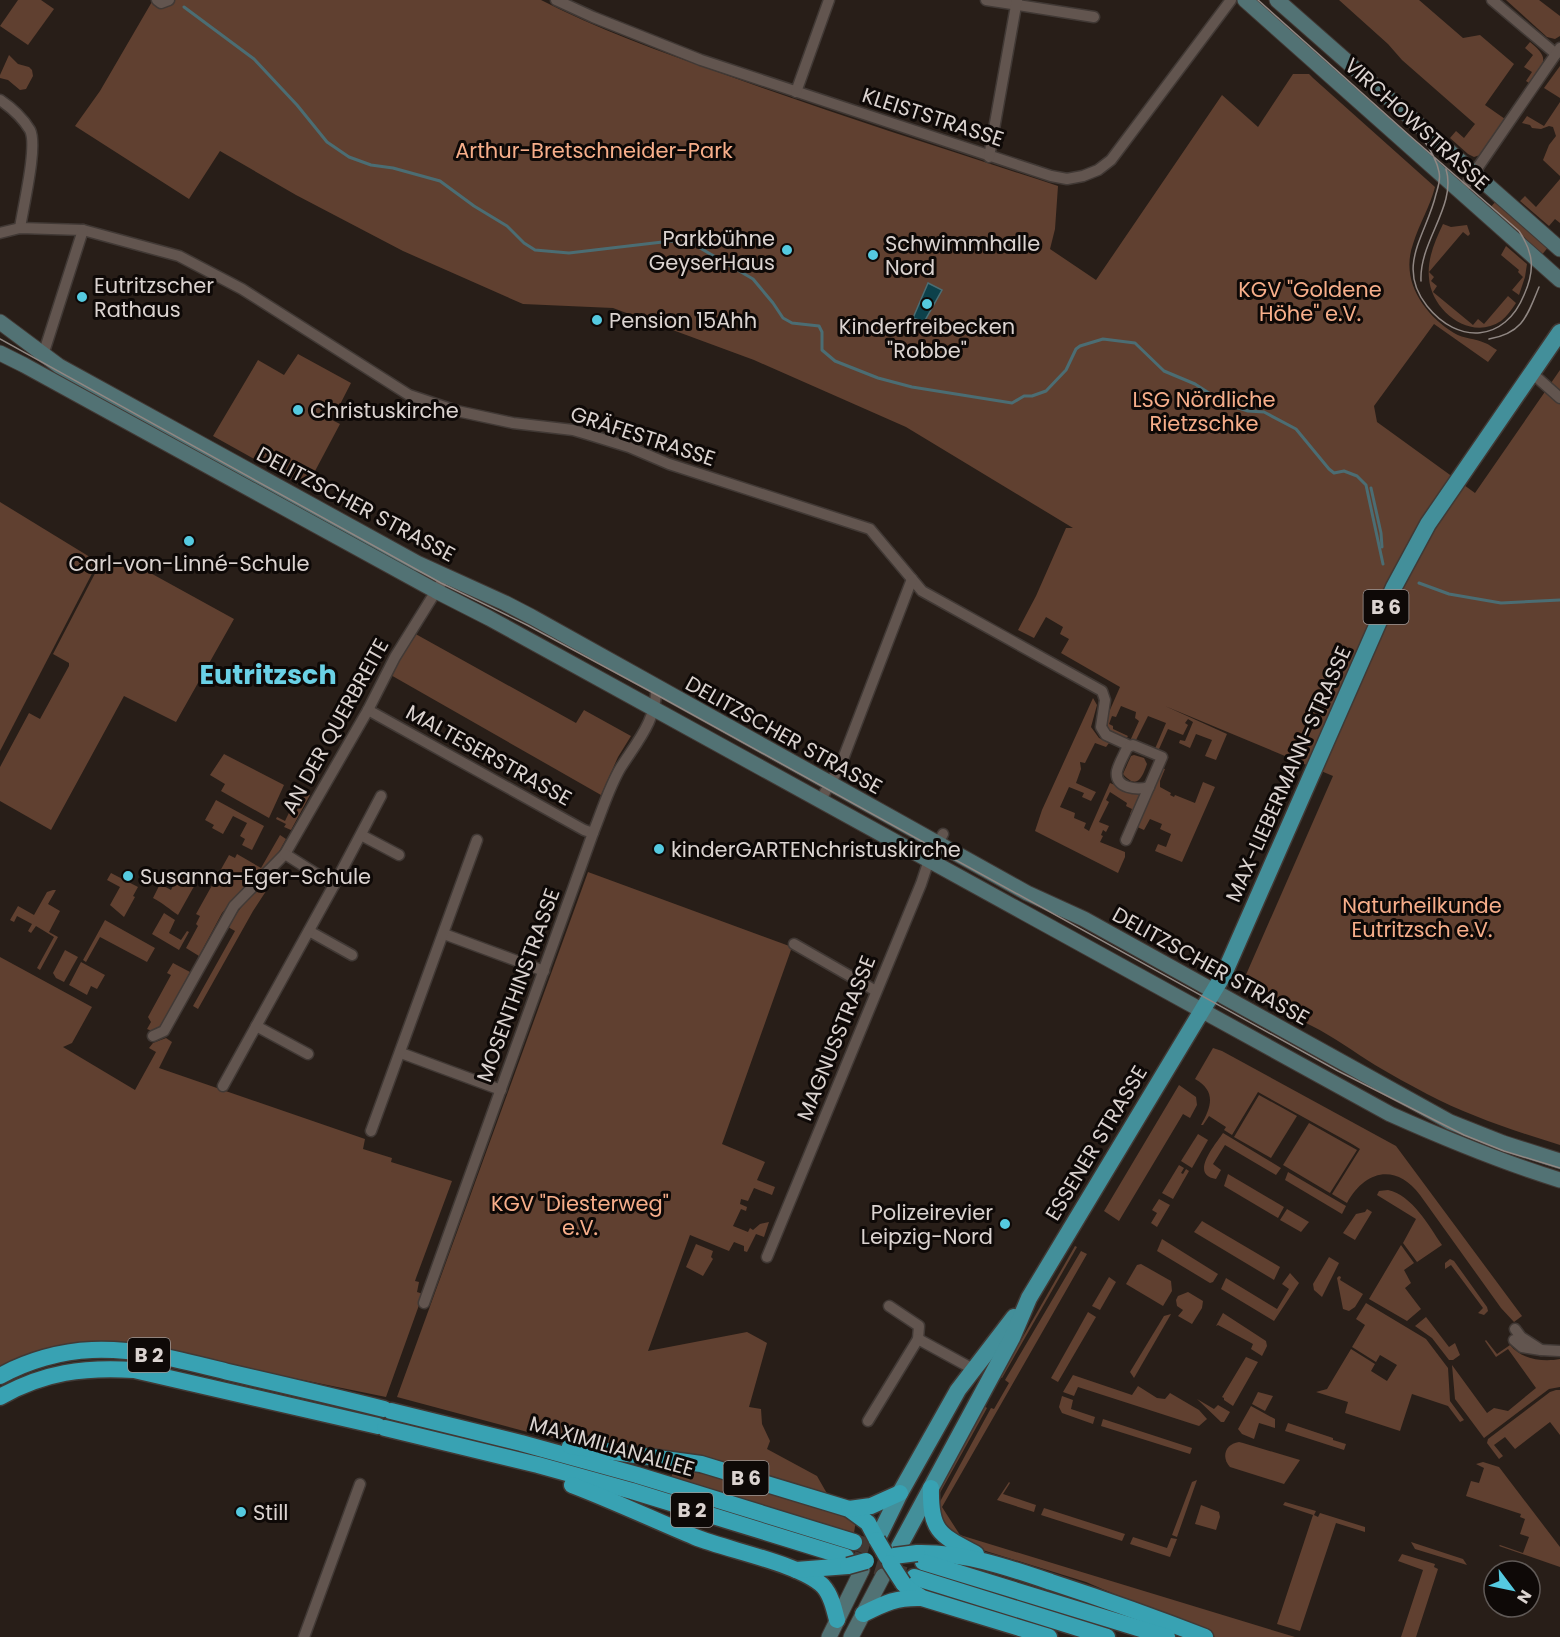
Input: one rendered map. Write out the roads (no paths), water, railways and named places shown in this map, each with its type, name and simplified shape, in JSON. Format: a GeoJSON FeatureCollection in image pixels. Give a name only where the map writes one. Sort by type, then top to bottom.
{"type":"FeatureCollection","features":[{"type":"Feature","properties":{"kind":"highway","name":"MAXIMILIANALLEE"},"geometry":{"type":"LineString","coordinates":[[0,1376],[30,1362],[90,1350],[116,1350],[196,1364],[521,1443],[637,1475],[854,1542]]}},
{"type":"Feature","properties":{"kind":"highway","name":"MAXIMILIANALLEE"},"geometry":{"type":"LineString","coordinates":[[0,1397],[34,1380],[66,1372],[93,1369],[134,1370],[538,1465],[632,1491],[856,1564]]}},
{"type":"Feature","properties":{"kind":"highway","name":"B 6"},"geometry":{"type":"LineString","coordinates":[[521,1443],[543,1441],[581,1449],[701,1464],[849,1509],[871,1506],[900,1493]]}},
{"type":"Feature","properties":{"kind":"highway"},"geometry":{"type":"LineString","coordinates":[[538,1465],[560,1480],[617,1502],[697,1538],[796,1570],[822,1586],[831,1600],[837,1620]]}},
{"type":"Feature","properties":{"kind":"highway"},"geometry":{"type":"LineString","coordinates":[[931,1488],[932,1513],[945,1538],[996,1563]]}},
{"type":"Feature","properties":{"kind":"highway"},"geometry":{"type":"LineString","coordinates":[[849,1509],[868,1523],[891,1560],[908,1580],[910,1590],[922,1598]]}},
{"type":"Feature","properties":{"kind":"highway"},"geometry":{"type":"LineString","coordinates":[[796,1570],[944,1553],[996,1563],[1119,1604],[1206,1637]]}},
{"type":"Feature","properties":{"kind":"highway"},"geometry":{"type":"LineString","coordinates":[[920,1557],[1167,1637]]}},
{"type":"Feature","properties":{"kind":"highway"},"geometry":{"type":"LineString","coordinates":[[908,1580],[1107,1637]]}},
{"type":"Feature","properties":{"kind":"highway"},"geometry":{"type":"LineString","coordinates":[[863,1614],[896,1599],[922,1598],[1049,1637]]}},
{"type":"Feature","properties":{"kind":"main road","name":"VIRCHOWSTRASSE"},"geometry":{"type":"LineString","coordinates":[[1245,0],[1560,280]]}},
{"type":"Feature","properties":{"kind":"main road","name":"VIRCHOWSTRASSE"},"geometry":{"type":"LineString","coordinates":[[1277,0],[1560,249]]}},
{"type":"Feature","properties":{"kind":"main road","name":"DELITZSCHER STRASSE"},"geometry":{"type":"LineString","coordinates":[[0,322],[59,366],[140,411],[417,563],[505,603],[830,784],[940,839],[1027,893],[1084,919],[1450,1122],[1503,1143],[1560,1161]]}},
{"type":"Feature","properties":{"kind":"main road","name":"MAX-LIEBERMANN-STRASSE"},"geometry":{"type":"LineString","coordinates":[[1201,1011],[1226,970],[1412,550],[1560,332]]}},
{"type":"Feature","properties":{"kind":"main road","name":"DELITZSCHER STRASSE"},"geometry":{"type":"LineString","coordinates":[[0,353],[489,618],[1390,1114],[1451,1142],[1560,1180]]}},
{"type":"Feature","properties":{"kind":"main road","name":"ESSENER STRASSE"},"geometry":{"type":"LineString","coordinates":[[877,1540],[944,1413],[974,1369],[1029,1298],[1201,1011]]}},
{"type":"Feature","properties":{"kind":"main road","name":"ESSENER STRASSE"},"geometry":{"type":"LineString","coordinates":[[851,1637],[1012,1338],[1029,1298]]}},
{"type":"Feature","properties":{"kind":"main road"},"geometry":{"type":"LineString","coordinates":[[829,1637],[856,1564]]}},
{"type":"Feature","properties":{"kind":"street","name":"KLEISTSTRASSE"},"geometry":{"type":"LineString","coordinates":[[556,0],[691,56],[796,93],[989,157],[1051,176],[1067,178],[1083,176],[1098,170],[1111,160],[1231,0]]}},
{"type":"Feature","properties":{"kind":"street"},"geometry":{"type":"LineString","coordinates":[[796,93],[829,0]]}},
{"type":"Feature","properties":{"kind":"street"},"geometry":{"type":"LineString","coordinates":[[986,0],[1017,3],[1094,17]]}},
{"type":"Feature","properties":{"kind":"street"},"geometry":{"type":"LineString","coordinates":[[1461,192],[1558,51],[1492,0]]}},
{"type":"Feature","properties":{"kind":"street"},"geometry":{"type":"LineString","coordinates":[[989,157],[1017,3]]}},
{"type":"Feature","properties":{"kind":"street"},"geometry":{"type":"LineString","coordinates":[[0,100],[15,110],[31,132],[33,155],[20,228]]}},
{"type":"Feature","properties":{"kind":"street","name":"GRÄFESTRASSE"},"geometry":{"type":"LineString","coordinates":[[0,233],[20,228],[43,232],[83,230],[179,256],[242,289],[409,395],[457,411],[513,423],[578,432],[629,447],[669,464],[870,529],[922,591],[1102,691],[1106,700],[1101,727],[1106,735],[1162,757],[1126,840]]}},
{"type":"Feature","properties":{"kind":"street"},"geometry":{"type":"LineString","coordinates":[[43,354],[59,298],[83,230]]}},
{"type":"Feature","properties":{"kind":"street"},"geometry":{"type":"LineString","coordinates":[[1532,373],[1560,398]]}},
{"type":"Feature","properties":{"kind":"street","name":"AN DER QUERBREITE"},"geometry":{"type":"LineString","coordinates":[[153,1036],[164,1031],[234,906],[285,854],[368,710],[395,657],[446,576]]}},
{"type":"Feature","properties":{"kind":"street"},"geometry":{"type":"LineString","coordinates":[[820,801],[841,764],[912,579]]}},
{"type":"Feature","properties":{"kind":"street","name":"MOSENTHINSTRASSE"},"geometry":{"type":"LineString","coordinates":[[424,1303],[593,832],[621,768],[634,750],[654,709],[657,700],[656,686]]}},
{"type":"Feature","properties":{"kind":"street","name":"MALTESERSTRASSE"},"geometry":{"type":"LineString","coordinates":[[368,710],[584,830],[593,832]]}},
{"type":"Feature","properties":{"kind":"street"},"geometry":{"type":"LineString","coordinates":[[1130,746],[1126,748],[1117,772],[1118,780],[1123,785],[1136,789],[1149,787]]}},
{"type":"Feature","properties":{"kind":"street"},"geometry":{"type":"LineString","coordinates":[[223,1086],[381,796]]}},
{"type":"Feature","properties":{"kind":"street"},"geometry":{"type":"LineString","coordinates":[[361,835],[399,855]]}},
{"type":"Feature","properties":{"kind":"street","name":"MAGNUSSTRASSE"},"geometry":{"type":"LineString","coordinates":[[767,1257],[929,860],[940,839]]}},
{"type":"Feature","properties":{"kind":"street"},"geometry":{"type":"LineString","coordinates":[[371,1131],[477,840]]}},
{"type":"Feature","properties":{"kind":"street"},"geometry":{"type":"LineString","coordinates":[[285,854],[334,885]]}},
{"type":"Feature","properties":{"kind":"street"},"geometry":{"type":"LineString","coordinates":[[309,930],[352,955]]}},
{"type":"Feature","properties":{"kind":"street"},"geometry":{"type":"LineString","coordinates":[[444,934],[544,971]]}},
{"type":"Feature","properties":{"kind":"street"},"geometry":{"type":"LineString","coordinates":[[794,944],[876,991]]}},
{"type":"Feature","properties":{"kind":"street"},"geometry":{"type":"LineString","coordinates":[[256,1026],[308,1054]]}},
{"type":"Feature","properties":{"kind":"street"},"geometry":{"type":"LineString","coordinates":[[401,1053],[501,1090]]}},
{"type":"Feature","properties":{"kind":"street"},"geometry":{"type":"LineString","coordinates":[[868,1421],[918,1339],[920,1326],[889,1306]]}},
{"type":"Feature","properties":{"kind":"street"},"geometry":{"type":"LineString","coordinates":[[1515,1329],[1521,1337],[1541,1350]]}},
{"type":"Feature","properties":{"kind":"street"},"geometry":{"type":"LineString","coordinates":[[918,1339],[974,1369]]}},
{"type":"Feature","properties":{"kind":"street"},"geometry":{"type":"LineString","coordinates":[[1514,1341],[1522,1347],[1560,1351]]}},
{"type":"Feature","properties":{"kind":"street"},"geometry":{"type":"LineString","coordinates":[[304,1637],[360,1484]]}},
{"type":"Feature","properties":{"kind":"water","name":"Kinderfreibecken \"Robbe\""},"geometry":{"type":"Polygon","coordinates":[[[928,283],[942,290],[924,322],[913,318],[928,283]]]}},
{"type":"Feature","properties":{"kind":"waterway"},"geometry":{"type":"LineString","coordinates":[[184,7],[254,59],[297,105],[327,142],[349,157],[371,165],[393,168],[440,181],[507,226],[524,243],[535,250],[569,253],[671,241],[695,245],[753,279],[783,318],[792,323],[819,326],[822,332],[822,350],[835,361],[878,378],[912,387],[1012,403],[1024,396],[1046,391],[1066,370],[1076,349],[1080,346],[1103,339],[1135,343],[1164,371],[1195,384],[1226,404],[1248,411],[1264,412],[1296,429],[1334,473],[1344,471],[1357,476],[1366,485],[1383,564]]}},
{"type":"Feature","properties":{"kind":"waterway"},"geometry":{"type":"LineString","coordinates":[[1371,488],[1382,547]]}},
{"type":"Feature","properties":{"kind":"waterway"},"geometry":{"type":"LineString","coordinates":[[1419,583],[1449,594],[1501,603],[1560,600]]}},
{"type":"Feature","properties":{"kind":"tunnel"},"geometry":{"type":"LineString","coordinates":[[854,1542],[893,1553]]}},
{"type":"Feature","properties":{"kind":"tunnel"},"geometry":{"type":"LineString","coordinates":[[853,1559],[905,1575]]}},
{"type":"Feature","properties":{"kind":"tram line"},"geometry":{"type":"LineString","coordinates":[[1258,0],[1410,136],[1519,231],[1530,255],[1531,270],[1528,286],[1516,311],[1505,322],[1493,329],[1480,333],[1466,332],[1453,327],[1439,319],[1427,306],[1418,291],[1413,264],[1440,178],[1435,159],[1433,155],[1431,151],[1423,139]]}},
{"type":"Feature","properties":{"kind":"tram line"},"geometry":{"type":"LineString","coordinates":[[1421,281],[1426,252],[1446,196],[1448,183],[1446,169]]}},
{"type":"Feature","properties":{"kind":"tram line"},"geometry":{"type":"LineString","coordinates":[[1489,339],[1517,328],[1527,315],[1539,287]]}},
{"type":"Feature","properties":{"kind":"tram line"},"geometry":{"type":"LineString","coordinates":[[0,339],[441,583],[527,625],[657,695],[1338,1071],[1464,1135],[1504,1151],[1560,1168]]}},
{"type":"Feature","properties":{"kind":"place","name":"Parkbühne GeyserHaus"},"geometry":{"type":"Point","coordinates":[787,250]}},
{"type":"Feature","properties":{"kind":"place","name":"Schwimmhalle Nord"},"geometry":{"type":"Point","coordinates":[873,255]}},
{"type":"Feature","properties":{"kind":"place","name":"Eutritzscher Rathaus"},"geometry":{"type":"Point","coordinates":[82,297]}},
{"type":"Feature","properties":{"kind":"place","name":"Kinderfreibecken \"Robbe\""},"geometry":{"type":"Point","coordinates":[927,304]}},
{"type":"Feature","properties":{"kind":"place","name":"Pension 15Ahh"},"geometry":{"type":"Point","coordinates":[597,320]}},
{"type":"Feature","properties":{"kind":"place","name":"Christuskirche"},"geometry":{"type":"Point","coordinates":[298,410]}},
{"type":"Feature","properties":{"kind":"place","name":"Carl-von-Linné-Schule"},"geometry":{"type":"Point","coordinates":[189,541]}},
{"type":"Feature","properties":{"kind":"place","name":"kinderGARTENchristuskirche"},"geometry":{"type":"Point","coordinates":[659,849]}},
{"type":"Feature","properties":{"kind":"place","name":"Susanna-Eger-Schule"},"geometry":{"type":"Point","coordinates":[128,876]}},
{"type":"Feature","properties":{"kind":"place","name":"Polizeirevier Leipzig-Nord"},"geometry":{"type":"Point","coordinates":[1005,1224]}},
{"type":"Feature","properties":{"kind":"place","name":"Still"},"geometry":{"type":"Point","coordinates":[241,1512]}},
{"type":"Feature","properties":{"kind":"district","name":"Eutritzsch"},"geometry":{"type":"Point","coordinates":[268,674]}},
{"type":"Feature","properties":{"kind":"park label","name":"Arthur-Bretschneider-Park"},"geometry":{"type":"Point","coordinates":[594,150]}},
{"type":"Feature","properties":{"kind":"park label","name":"KGV \"Goldene Höhe\" e.V."},"geometry":{"type":"Point","coordinates":[1310,301]}},
{"type":"Feature","properties":{"kind":"park label","name":"LSG Nördliche Rietzschke"},"geometry":{"type":"Point","coordinates":[1204,411]}},
{"type":"Feature","properties":{"kind":"park label","name":"Naturheilkunde Eutritzsch e.V."},"geometry":{"type":"Point","coordinates":[1422,917]}},
{"type":"Feature","properties":{"kind":"park label","name":"KGV \"Diesterweg\" e.V."},"geometry":{"type":"Point","coordinates":[580,1215]}}]}
